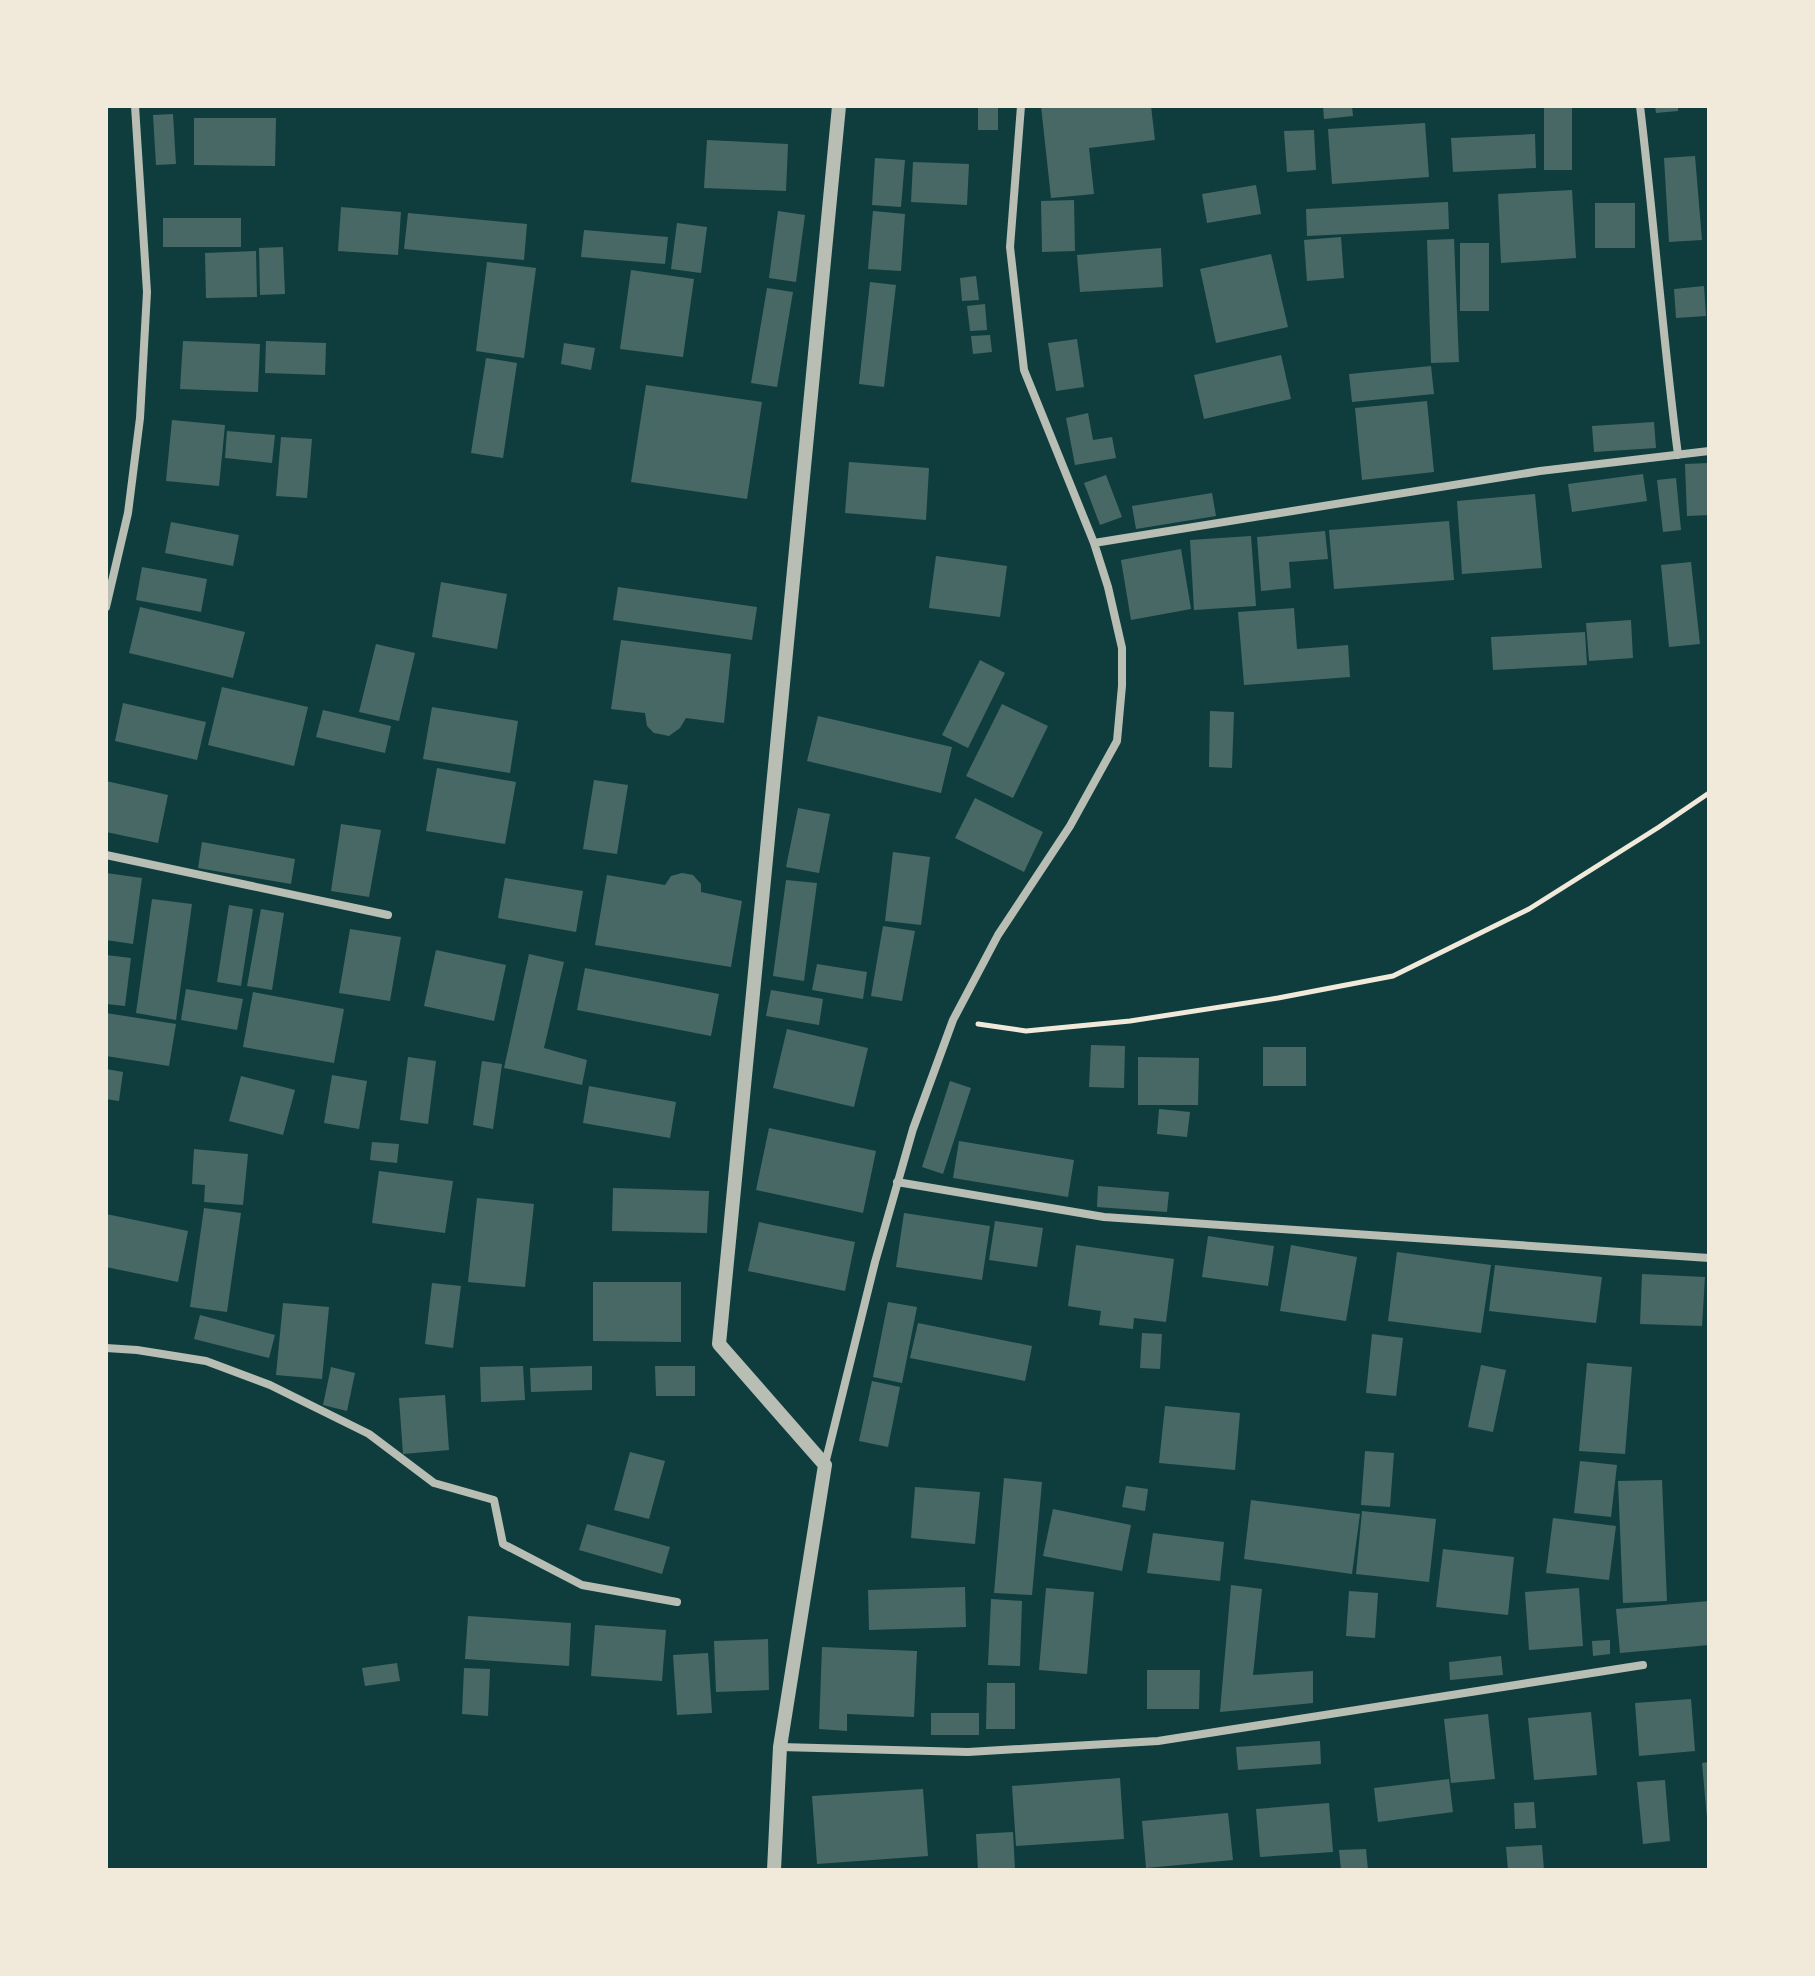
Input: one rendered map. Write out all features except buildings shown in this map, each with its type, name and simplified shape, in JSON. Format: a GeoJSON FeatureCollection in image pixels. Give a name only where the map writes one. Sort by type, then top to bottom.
{"type":"FeatureCollection","features":[{"type":"Feature","properties":{"kind":"street"},"geometry":{"type":"LineString","coordinates":[[106,607],[128,513],[142,386],[147,292],[135,106]]}},
{"type":"Feature","properties":{"kind":"street"},"geometry":{"type":"LineString","coordinates":[[825,1465],[719,1344],[839,106]]}},
{"type":"Feature","properties":{"kind":"street"},"geometry":{"type":"LineString","coordinates":[[774,1870],[780,1747],[825,1465],[875,1262],[913,1129],[953,1020],[998,935],[1070,826],[1117,741],[1122,648],[1108,587],[1094,543],[1024,370],[1010,247],[1021,106]]}},
{"type":"Feature","properties":{"kind":"street"},"geometry":{"type":"LineString","coordinates":[[1640,106],[1678,455]]}},
{"type":"Feature","properties":{"kind":"street"},"geometry":{"type":"LineString","coordinates":[[1094,543],[1540,471],[1709,451]]}},
{"type":"Feature","properties":{"kind":"street"},"geometry":{"type":"LineString","coordinates":[[106,855],[388,915]]}},
{"type":"Feature","properties":{"kind":"street"},"geometry":{"type":"LineString","coordinates":[[897,1182],[1104,1217],[1709,1258]]}},
{"type":"Feature","properties":{"kind":"street"},"geometry":{"type":"LineString","coordinates":[[106,1348],[206,1361],[270,1385],[369,1434],[434,1483],[494,1500],[503,1544],[582,1585],[677,1602]]}},
{"type":"Feature","properties":{"kind":"street"},"geometry":{"type":"LineString","coordinates":[[780,1747],[968,1752],[1158,1741],[1643,1665]]}},
{"type":"Feature","properties":{"kind":"path"},"geometry":{"type":"LineString","coordinates":[[953,1020],[1026,1031],[1130,1021],[1393,976],[1529,909],[1709,793]]}}]}
